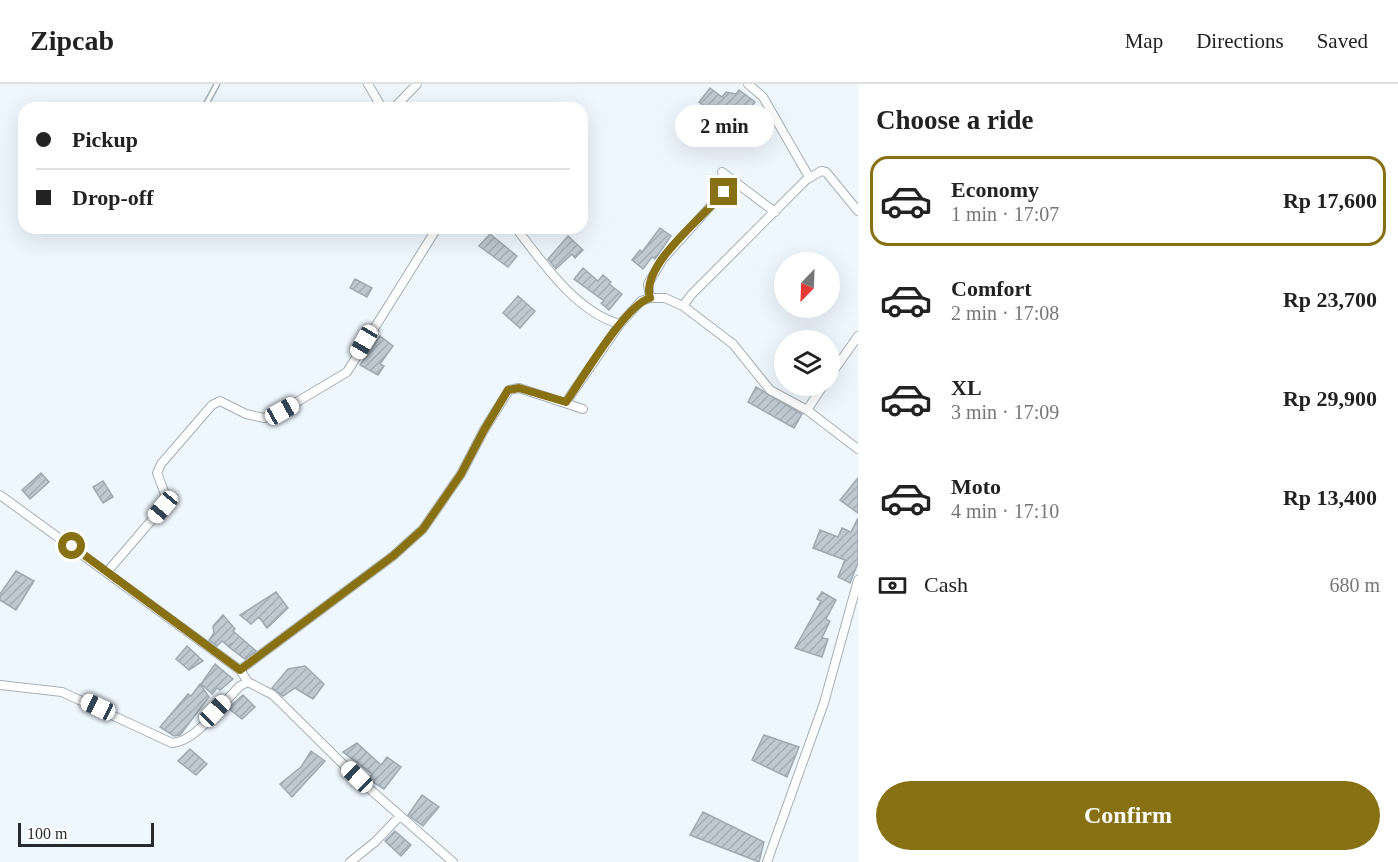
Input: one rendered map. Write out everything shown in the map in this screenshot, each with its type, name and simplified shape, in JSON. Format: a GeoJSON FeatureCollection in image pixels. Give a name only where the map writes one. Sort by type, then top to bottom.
{"type":"FeatureCollection","features":[{"type":"Feature","properties":{"kind":"street"},"geometry":{"type":"LineString","coordinates":[[368,84],[378,102]]}},
{"type":"Feature","properties":{"kind":"street"},"geometry":{"type":"LineString","coordinates":[[400,102],[417,84]]}},
{"type":"Feature","properties":{"kind":"street"},"geometry":{"type":"LineString","coordinates":[[748,84],[763,97],[816,174]]}},
{"type":"Feature","properties":{"kind":"street"},"geometry":{"type":"LineString","coordinates":[[722,172],[775,212]]}},
{"type":"Feature","properties":{"kind":"street"},"geometry":{"type":"LineString","coordinates":[[684,304],[816,174],[826,172],[858,211]]}},
{"type":"Feature","properties":{"kind":"street"},"geometry":{"type":"LineString","coordinates":[[566,402],[620,324],[649,294],[649,281],[663,259],[733,181]]}},
{"type":"Feature","properties":{"kind":"street"},"geometry":{"type":"LineString","coordinates":[[107,572],[163,507],[165,494],[157,472],[212,405],[220,401],[255,417],[264,418],[282,411],[347,372],[433,234]]}},
{"type":"Feature","properties":{"kind":"street"},"geometry":{"type":"LineString","coordinates":[[520,234],[549,272],[568,291],[600,315],[620,324]]}},
{"type":"Feature","properties":{"kind":"street"},"geometry":{"type":"LineString","coordinates":[[649,294],[684,304],[732,344],[770,390],[807,410],[858,449]]}},
{"type":"Feature","properties":{"kind":"street"},"geometry":{"type":"LineString","coordinates":[[840,362],[858,336]]}},
{"type":"Feature","properties":{"kind":"street"},"geometry":{"type":"LineString","coordinates":[[240,670],[393,556],[423,529],[461,474],[508,390],[519,388],[583,409]]}},
{"type":"Feature","properties":{"kind":"street"},"geometry":{"type":"LineString","coordinates":[[807,410],[816,396]]}},
{"type":"Feature","properties":{"kind":"street"},"geometry":{"type":"LineString","coordinates":[[0,495],[240,670],[248,682],[273,695],[400,816],[453,862]]}},
{"type":"Feature","properties":{"kind":"street"},"geometry":{"type":"LineString","coordinates":[[767,862],[825,702],[858,580]]}},
{"type":"Feature","properties":{"kind":"street"},"geometry":{"type":"LineString","coordinates":[[0,685],[62,692],[172,743],[182,743],[194,734],[234,690],[248,682]]}},
{"type":"Feature","properties":{"kind":"street"},"geometry":{"type":"LineString","coordinates":[[350,862],[375,842],[400,816]]}},
{"type":"Feature","properties":{"kind":"lane"},"geometry":{"type":"LineString","coordinates":[[207,102],[217,84]]}},
{"type":"Feature","properties":{"kind":"building"},"geometry":{"type":"Polygon","coordinates":[[[710,88],[722,97],[726,92],[736,94],[739,90],[755,102],[739,124],[715,105],[711,111],[699,102],[710,88]]]}},
{"type":"Feature","properties":{"kind":"building"},"geometry":{"type":"Polygon","coordinates":[[[660,228],[671,236],[655,259],[652,257],[643,269],[632,260],[640,250],[642,252],[660,228]]]}},
{"type":"Feature","properties":{"kind":"building"},"geometry":{"type":"Polygon","coordinates":[[[490,234],[517,256],[508,267],[479,246],[490,234]]]}},
{"type":"Feature","properties":{"kind":"building"},"geometry":{"type":"Polygon","coordinates":[[[568,236],[583,250],[575,258],[572,254],[556,269],[548,259],[568,236]]]}},
{"type":"Feature","properties":{"kind":"building"},"geometry":{"type":"Polygon","coordinates":[[[583,268],[598,281],[603,275],[611,282],[609,284],[622,294],[609,310],[601,303],[604,301],[574,279],[583,268]]]}},
{"type":"Feature","properties":{"kind":"building"},"geometry":{"type":"Polygon","coordinates":[[[355,279],[372,288],[367,297],[350,288],[355,279]]]}},
{"type":"Feature","properties":{"kind":"building"},"geometry":{"type":"Polygon","coordinates":[[[518,296],[535,311],[520,328],[503,313],[518,296]]]}},
{"type":"Feature","properties":{"kind":"building"},"geometry":{"type":"Polygon","coordinates":[[[380,336],[393,346],[380,364],[384,366],[378,375],[360,365],[380,336]]]}},
{"type":"Feature","properties":{"kind":"building"},"geometry":{"type":"Polygon","coordinates":[[[756,387],[802,414],[794,428],[748,402],[756,387]]]}},
{"type":"Feature","properties":{"kind":"building"},"geometry":{"type":"Polygon","coordinates":[[[41,473],[49,482],[30,499],[22,490],[41,473]]]}},
{"type":"Feature","properties":{"kind":"building"},"geometry":{"type":"Polygon","coordinates":[[[858,478],[858,513],[840,500],[858,478]]]}},
{"type":"Feature","properties":{"kind":"building"},"geometry":{"type":"Polygon","coordinates":[[[103,481],[113,497],[103,503],[93,487],[103,481]]]}},
{"type":"Feature","properties":{"kind":"building"},"geometry":{"type":"Polygon","coordinates":[[[858,518],[858,563],[850,583],[838,577],[845,560],[813,548],[820,530],[838,537],[842,528],[851,532],[858,518]]]}},
{"type":"Feature","properties":{"kind":"building"},"geometry":{"type":"Polygon","coordinates":[[[16,571],[34,581],[16,610],[0,600],[0,594],[16,571]]]}},
{"type":"Feature","properties":{"kind":"building"},"geometry":{"type":"Polygon","coordinates":[[[276,592],[288,608],[267,628],[259,617],[251,624],[240,615],[276,592]]]}},
{"type":"Feature","properties":{"kind":"building"},"geometry":{"type":"Polygon","coordinates":[[[822,592],[836,600],[826,619],[830,621],[822,638],[828,639],[822,657],[795,648],[821,601],[817,599],[822,592]]]}},
{"type":"Feature","properties":{"kind":"building"},"geometry":{"type":"Polygon","coordinates":[[[223,615],[235,629],[233,631],[256,651],[245,659],[229,647],[232,643],[228,646],[222,641],[217,646],[209,640],[214,633],[213,626],[223,615]]]}},
{"type":"Feature","properties":{"kind":"building"},"geometry":{"type":"Polygon","coordinates":[[[187,646],[203,661],[189,670],[176,659],[187,646]]]}},
{"type":"Feature","properties":{"kind":"building"},"geometry":{"type":"Polygon","coordinates":[[[215,664],[233,679],[220,690],[217,688],[212,694],[201,684],[215,664]]]}},
{"type":"Feature","properties":{"kind":"building"},"geometry":{"type":"Polygon","coordinates":[[[305,666],[324,684],[313,699],[295,688],[283,696],[272,688],[288,669],[305,666]]]}},
{"type":"Feature","properties":{"kind":"building"},"geometry":{"type":"Polygon","coordinates":[[[200,684],[209,697],[180,735],[174,736],[160,727],[188,694],[191,696],[200,684]]]}},
{"type":"Feature","properties":{"kind":"building"},"geometry":{"type":"Polygon","coordinates":[[[243,695],[255,707],[242,719],[228,708],[243,695]]]}},
{"type":"Feature","properties":{"kind":"building"},"geometry":{"type":"Polygon","coordinates":[[[764,735],[799,747],[787,777],[752,760],[764,735]]]}},
{"type":"Feature","properties":{"kind":"building"},"geometry":{"type":"Polygon","coordinates":[[[357,743],[381,765],[387,757],[401,767],[384,789],[368,779],[372,774],[343,752],[357,743]]]}},
{"type":"Feature","properties":{"kind":"building"},"geometry":{"type":"Polygon","coordinates":[[[190,749],[207,764],[196,775],[178,761],[190,749]]]}},
{"type":"Feature","properties":{"kind":"building"},"geometry":{"type":"Polygon","coordinates":[[[311,751],[325,761],[292,797],[280,784],[301,767],[311,751]]]}},
{"type":"Feature","properties":{"kind":"building"},"geometry":{"type":"Polygon","coordinates":[[[422,795],[439,807],[423,826],[408,815],[422,795]]]}},
{"type":"Feature","properties":{"kind":"building"},"geometry":{"type":"Polygon","coordinates":[[[703,812],[764,842],[759,862],[690,835],[703,812]]]}},
{"type":"Feature","properties":{"kind":"building"},"geometry":{"type":"Polygon","coordinates":[[[395,831],[411,845],[401,856],[385,841],[395,831]]]}},
{"type":"Feature","properties":{"kind":"route"},"geometry":{"type":"LineString","coordinates":[[72,546],[240,670],[393,556],[423,529],[461,474],[508,390],[519,388],[566,402],[627,316],[641,301],[650,298],[647,287],[663,259],[724,192]]}}]}
